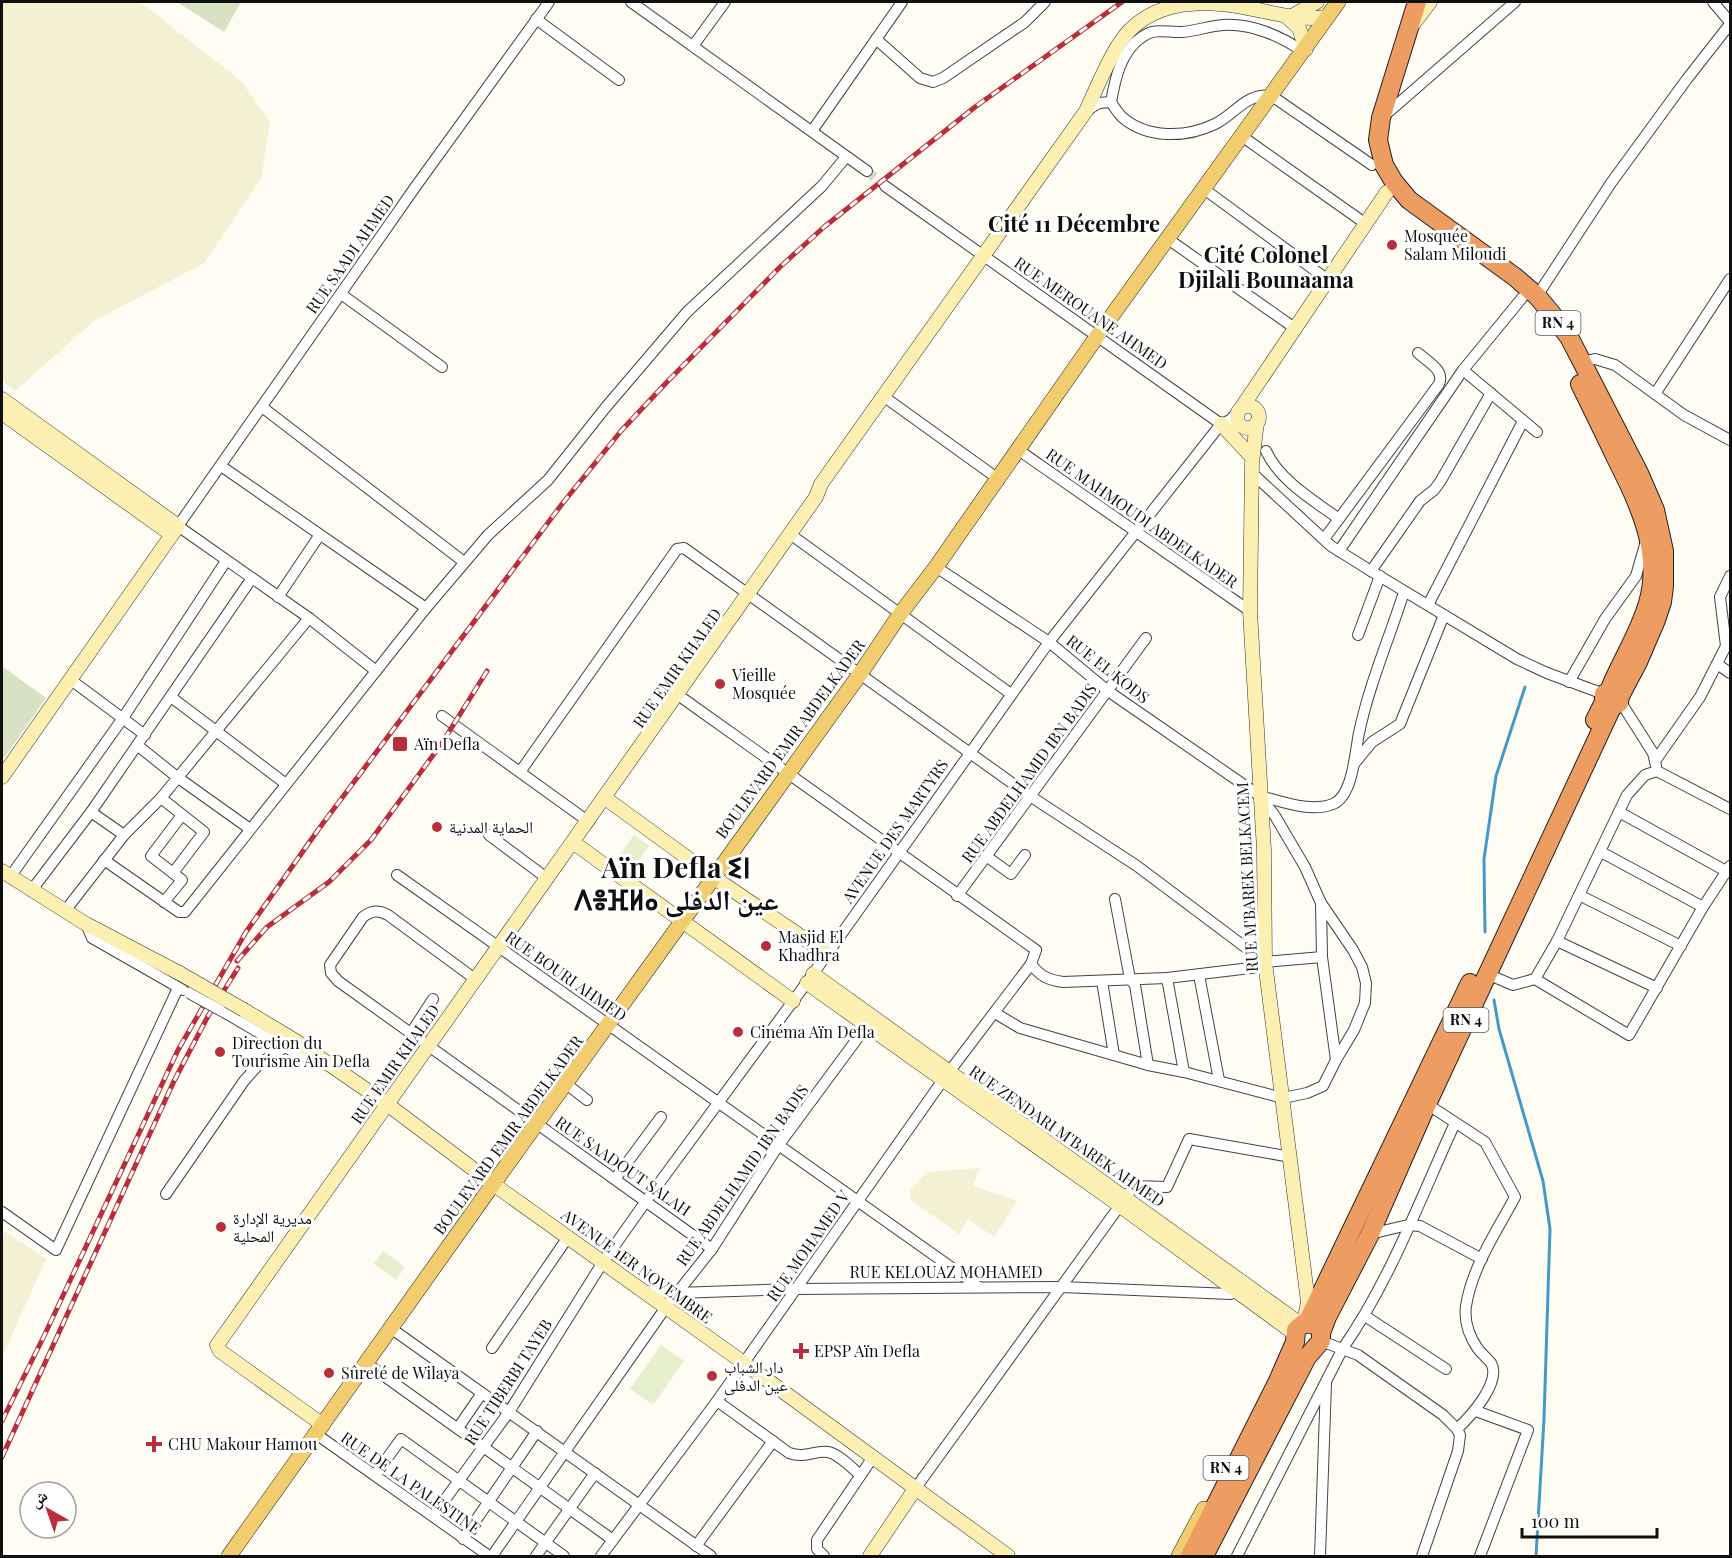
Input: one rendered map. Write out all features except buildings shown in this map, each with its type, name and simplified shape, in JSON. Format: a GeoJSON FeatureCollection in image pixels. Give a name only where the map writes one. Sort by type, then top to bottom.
{"type":"FeatureCollection","features":[{"type":"Feature","properties":{"kind":"highway","name":"RN 4"},"geometry":{"type":"LineString","coordinates":[[1204,1557],[1307,1334],[1612,699],[1638,662],[1656,621],[1664,586],[1664,551],[1655,510],[1639,473],[1569,337],[1529,297],[1407,214],[1388,192],[1372,165],[1369,142],[1371,120],[1406,2]]}},
{"type":"Feature","properties":{"kind":"highway","name":"RN 4"},"geometry":{"type":"LineString","coordinates":[[1307,1334],[1327,1317],[1370,1234],[1612,699],[1649,600],[1652,568],[1648,534],[1641,513],[1563,349],[1547,324],[1515,277],[1410,200],[1394,182],[1384,165],[1379,151],[1381,118],[1418,2]]}},
{"type":"Feature","properties":{"kind":"highway","name":"RN 4"},"geometry":{"type":"LineString","coordinates":[[1190,1557],[1286,1382]]}},
{"type":"Feature","properties":{"kind":"main road","name":"BOULEVARD EMIR ABDELKADER"},"geometry":{"type":"LineString","coordinates":[[229,1557],[565,1083],[860,674],[1098,335],[1305,51],[1338,2]]}},
{"type":"Feature","properties":{"kind":"main road","name":"RN 4"},"geometry":{"type":"LineString","coordinates":[[1179,1557],[1240,1444],[1286,1382]]}},
{"type":"Feature","properties":{"kind":"main road","name":"RN 4"},"geometry":{"type":"LineString","coordinates":[[1214,1557],[1277,1426],[1286,1382]]}},
{"type":"Feature","properties":{"kind":"street","name":"RUE SAADI AHMED"},"geometry":{"type":"LineString","coordinates":[[175,530],[416,186],[549,2]]}},
{"type":"Feature","properties":{"kind":"street"},"geometry":{"type":"LineString","coordinates":[[631,2],[867,171]]}},
{"type":"Feature","properties":{"kind":"street"},"geometry":{"type":"LineString","coordinates":[[693,46],[725,2]]}},
{"type":"Feature","properties":{"kind":"street"},"geometry":{"type":"LineString","coordinates":[[812,131],[902,2]]}},
{"type":"Feature","properties":{"kind":"street"},"geometry":{"type":"LineString","coordinates":[[876,39],[920,78],[933,82],[943,78],[1024,22],[1045,2]]}},
{"type":"Feature","properties":{"kind":"street"},"geometry":{"type":"LineString","coordinates":[[1305,51],[1302,35],[1288,18],[1317,2]]}},
{"type":"Feature","properties":{"kind":"street"},"geometry":{"type":"LineString","coordinates":[[1408,32],[1430,2]]}},
{"type":"Feature","properties":{"kind":"street"},"geometry":{"type":"LineString","coordinates":[[1381,118],[1515,2]]}},
{"type":"Feature","properties":{"kind":"street"},"geometry":{"type":"LineString","coordinates":[[1339,551],[1463,370],[1529,297],[1731,23],[1713,2]]}},
{"type":"Feature","properties":{"kind":"street","name":"RUE EMIR KHALED"},"geometry":{"type":"LineString","coordinates":[[320,1430],[220,1351],[218,1345],[748,596],[816,497],[821,484],[1086,111],[1128,32],[1150,14],[1194,3],[1236,6],[1288,18],[1327,17]]}},
{"type":"Feature","properties":{"kind":"street"},"geometry":{"type":"LineString","coordinates":[[536,20],[619,80]]}},
{"type":"Feature","properties":{"kind":"street"},"geometry":{"type":"LineString","coordinates":[[1305,51],[1282,39],[1238,24],[1183,32],[1152,31],[1142,36],[1125,57],[1115,81],[1111,102],[1121,116],[1142,128],[1160,134],[1180,134],[1214,125],[1254,96],[1272,96],[1372,165]]}},
{"type":"Feature","properties":{"kind":"street"},"geometry":{"type":"LineString","coordinates":[[1086,111],[1099,102],[1111,102]]}},
{"type":"Feature","properties":{"kind":"street"},"geometry":{"type":"LineString","coordinates":[[1243,137],[1366,224]]}},
{"type":"Feature","properties":{"kind":"street"},"geometry":{"type":"LineString","coordinates":[[104,860],[179,912],[185,912],[464,562],[494,528],[548,480],[606,406],[687,312],[822,186],[846,157]]}},
{"type":"Feature","properties":{"kind":"street","name":"RUE MEROUANE AHMED"},"geometry":{"type":"LineString","coordinates":[[885,186],[1221,423]]}},
{"type":"Feature","properties":{"kind":"street"},"geometry":{"type":"LineString","coordinates":[[1204,189],[1328,280]]}},
{"type":"Feature","properties":{"kind":"street"},"geometry":{"type":"LineString","coordinates":[[1251,422],[1237,421],[1239,410],[1388,192]]}},
{"type":"Feature","properties":{"kind":"street"},"geometry":{"type":"LineString","coordinates":[[1168,239],[1296,329]]}},
{"type":"Feature","properties":{"kind":"street"},"geometry":{"type":"LineString","coordinates":[[1655,394],[1731,279]]}},
{"type":"Feature","properties":{"kind":"street"},"geometry":{"type":"LineString","coordinates":[[341,294],[441,367]]}},
{"type":"Feature","properties":{"kind":"street"},"geometry":{"type":"LineString","coordinates":[[1324,539],[1439,384],[1442,378],[1440,372],[1418,353]]}},
{"type":"Feature","properties":{"kind":"street"},"geometry":{"type":"LineString","coordinates":[[1582,362],[1595,359],[1614,365],[1691,419],[1731,440]]}},
{"type":"Feature","properties":{"kind":"street"},"geometry":{"type":"LineString","coordinates":[[1251,422],[1271,363]]}},
{"type":"Feature","properties":{"kind":"street"},"geometry":{"type":"LineString","coordinates":[[1463,370],[1537,432]]}},
{"type":"Feature","properties":{"kind":"street"},"geometry":{"type":"LineString","coordinates":[[1358,635],[1375,574],[1420,501],[1440,482],[1491,393]]}},
{"type":"Feature","properties":{"kind":"street"},"geometry":{"type":"LineString","coordinates":[[883,396],[997,478]]}},
{"type":"Feature","properties":{"kind":"street"},"geometry":{"type":"LineString","coordinates":[[2,399],[175,530]]}},
{"type":"Feature","properties":{"kind":"street"},"geometry":{"type":"LineString","coordinates":[[1239,410],[1250,405],[1251,422]]}},
{"type":"Feature","properties":{"kind":"street"},"geometry":{"type":"LineString","coordinates":[[262,407],[464,562]]}},
{"type":"Feature","properties":{"kind":"street","name":"AVENUE DES MARTYRS"},"geometry":{"type":"LineString","coordinates":[[603,1262],[810,979],[1049,642],[1221,423],[1230,420],[1239,410]]}},
{"type":"Feature","properties":{"kind":"street"},"geometry":{"type":"LineString","coordinates":[[2,413],[175,530],[252,578],[309,618],[376,671]]}},
{"type":"Feature","properties":{"kind":"street"},"geometry":{"type":"LineString","coordinates":[[1428,605],[1523,421]]}},
{"type":"Feature","properties":{"kind":"street"},"geometry":{"type":"LineString","coordinates":[[1221,423],[1251,422]]}},
{"type":"Feature","properties":{"kind":"street","name":"RUE M'BAREK BELKACEM"},"geometry":{"type":"LineString","coordinates":[[1251,422],[1250,611],[1264,850],[1266,964],[1308,1302],[1307,1334]]}},
{"type":"Feature","properties":{"kind":"street"},"geometry":{"type":"LineString","coordinates":[[1221,423],[1251,463],[1324,539],[1339,551],[1517,659],[1612,699],[1653,753],[1656,766],[1731,809]]}},
{"type":"Feature","properties":{"kind":"street","name":"RUE MAHMOUDI ABDELKADER"},"geometry":{"type":"LineString","coordinates":[[1017,449],[1250,611]]}},
{"type":"Feature","properties":{"kind":"street"},"geometry":{"type":"LineString","coordinates":[[1266,451],[1292,484],[1339,519]]}},
{"type":"Feature","properties":{"kind":"street"},"geometry":{"type":"LineString","coordinates":[[221,466],[426,608]]}},
{"type":"Feature","properties":{"kind":"street"},"geometry":{"type":"LineString","coordinates":[[2,777],[175,530]]}},
{"type":"Feature","properties":{"kind":"street"},"geometry":{"type":"LineString","coordinates":[[790,534],[1011,694]]}},
{"type":"Feature","properties":{"kind":"street"},"geometry":{"type":"LineString","coordinates":[[1569,682],[1605,619],[1636,576],[1648,534]]}},
{"type":"Feature","properties":{"kind":"street"},"geometry":{"type":"LineString","coordinates":[[278,597],[319,536]]}},
{"type":"Feature","properties":{"kind":"street"},"geometry":{"type":"LineString","coordinates":[[520,772],[677,549],[684,548],[1030,796],[1137,866],[1266,964]]}},
{"type":"Feature","properties":{"kind":"street"},"geometry":{"type":"LineString","coordinates":[[6,874],[123,718],[226,561]]}},
{"type":"Feature","properties":{"kind":"street","name":"RUE EL KODS"},"geometry":{"type":"LineString","coordinates":[[936,567],[1049,642],[1108,691],[1260,796]]}},
{"type":"Feature","properties":{"kind":"street"},"geometry":{"type":"LineString","coordinates":[[1487,974],[1512,985],[1535,979],[1557,941],[1627,795],[1656,766],[1728,648],[1720,597],[1731,576]]}},
{"type":"Feature","properties":{"kind":"street"},"geometry":{"type":"LineString","coordinates":[[31,891],[91,812],[252,578]]}},
{"type":"Feature","properties":{"kind":"street"},"geometry":{"type":"LineString","coordinates":[[1260,796],[1298,805],[1317,806],[1334,804],[1345,793],[1354,765],[1363,713],[1404,592]]}},
{"type":"Feature","properties":{"kind":"street"},"geometry":{"type":"LineString","coordinates":[[1354,765],[1372,741],[1400,724],[1444,615]]}},
{"type":"Feature","properties":{"kind":"street"},"geometry":{"type":"LineString","coordinates":[[65,911],[104,860],[217,732],[309,618]]}},
{"type":"Feature","properties":{"kind":"street","name":"RUE ABDELHAMID IBN BADIS"},"geometry":{"type":"LineString","coordinates":[[957,896],[1146,638]]}},
{"type":"Feature","properties":{"kind":"street"},"geometry":{"type":"LineString","coordinates":[[1717,664],[1731,673]]}},
{"type":"Feature","properties":{"kind":"street"},"geometry":{"type":"LineString","coordinates":[[71,680],[145,735]]}},
{"type":"Feature","properties":{"kind":"street"},"geometry":{"type":"LineString","coordinates":[[678,695],[899,851],[957,896]]}},
{"type":"Feature","properties":{"kind":"street"},"geometry":{"type":"LineString","coordinates":[[171,697],[286,784]]}},
{"type":"Feature","properties":{"kind":"street"},"geometry":{"type":"LineString","coordinates":[[442,716],[589,822]]}},
{"type":"Feature","properties":{"kind":"street"},"geometry":{"type":"LineString","coordinates":[[137,745],[177,777],[250,829]]}},
{"type":"Feature","properties":{"kind":"street"},"geometry":{"type":"LineString","coordinates":[[994,1013],[1020,1028],[1148,1065],[1219,1080],[1283,1098],[1307,1093],[1323,1086],[1335,1060],[1354,1030],[1365,1003],[1366,983],[1362,967],[1353,950],[1321,903],[1305,867],[1275,816],[1260,796]]}},
{"type":"Feature","properties":{"kind":"street"},"geometry":{"type":"LineString","coordinates":[[161,798],[204,832],[173,873]]}},
{"type":"Feature","properties":{"kind":"street"},"geometry":{"type":"LineString","coordinates":[[605,798],[714,877],[827,954]]}},
{"type":"Feature","properties":{"kind":"street"},"geometry":{"type":"LineString","coordinates":[[91,812],[124,836]]}},
{"type":"Feature","properties":{"kind":"street"},"geometry":{"type":"LineString","coordinates":[[1535,979],[1629,1035],[1703,907],[1728,869],[1619,812]]}},
{"type":"Feature","properties":{"kind":"street"},"geometry":{"type":"LineString","coordinates":[[164,902],[182,880],[151,856],[182,816]]}},
{"type":"Feature","properties":{"kind":"street"},"geometry":{"type":"LineString","coordinates":[[489,835],[548,879]]}},
{"type":"Feature","properties":{"kind":"street"},"geometry":{"type":"LineString","coordinates":[[574,843],[794,1001]]}},
{"type":"Feature","properties":{"kind":"street"},"geometry":{"type":"LineString","coordinates":[[1601,852],[1703,907]]}},
{"type":"Feature","properties":{"kind":"street"},"geometry":{"type":"LineString","coordinates":[[986,856],[1011,874],[1024,855]]}},
{"type":"Feature","properties":{"kind":"street","name":"AVENUE 1ER NOVEMBRE"},"geometry":{"type":"LineString","coordinates":[[6,874],[86,924],[244,1010],[334,1067],[1008,1557]]}},
{"type":"Feature","properties":{"kind":"street","name":"RUE BOURI AHMED"},"geometry":{"type":"LineString","coordinates":[[397,875],[979,1287]]}},
{"type":"Feature","properties":{"kind":"street"},"geometry":{"type":"LineString","coordinates":[[1579,895],[1681,946]]}},
{"type":"Feature","properties":{"kind":"street","name":"RUE MOHAMED V"},"geometry":{"type":"LineString","coordinates":[[601,1557],[638,1504],[717,1401],[947,1076],[1031,964],[1035,950],[957,896]]}},
{"type":"Feature","properties":{"kind":"street"},"geometry":{"type":"LineString","coordinates":[[1115,899],[1130,979],[1135,985],[1148,1065]]}},
{"type":"Feature","properties":{"kind":"street"},"geometry":{"type":"LineString","coordinates":[[1321,903],[1322,957],[1335,1060]]}},
{"type":"Feature","properties":{"kind":"street","name":"RUE SAADOUT SALAH"},"geometry":{"type":"LineString","coordinates":[[475,979],[383,912],[373,911],[363,917],[330,965],[331,973],[338,981],[712,1249]]}},
{"type":"Feature","properties":{"kind":"street"},"geometry":{"type":"LineString","coordinates":[[86,924],[92,938],[178,988],[285,1047],[307,1058],[334,1067]]}},
{"type":"Feature","properties":{"kind":"street"},"geometry":{"type":"LineString","coordinates":[[1557,941],[1657,988]]}},
{"type":"Feature","properties":{"kind":"street"},"geometry":{"type":"LineString","coordinates":[[1031,964],[1047,980],[1063,982],[1199,975],[1322,957]]}},
{"type":"Feature","properties":{"kind":"street"},"geometry":{"type":"LineString","coordinates":[[1199,975],[1219,1080]]}},
{"type":"Feature","properties":{"kind":"street"},"geometry":{"type":"LineString","coordinates":[[1167,978],[1184,1072]]}},
{"type":"Feature","properties":{"kind":"street"},"geometry":{"type":"LineString","coordinates":[[810,979],[1307,1334],[1358,1355],[1443,1414],[1460,1435],[1458,1451],[1422,1557]]}},
{"type":"Feature","properties":{"kind":"street"},"geometry":{"type":"LineString","coordinates":[[1102,981],[1114,1055]]}},
{"type":"Feature","properties":{"kind":"street"},"geometry":{"type":"LineString","coordinates":[[2,1212],[56,1250],[178,988]]}},
{"type":"Feature","properties":{"kind":"street"},"geometry":{"type":"LineString","coordinates":[[411,1033],[433,999]]}},
{"type":"Feature","properties":{"kind":"street","name":"RUE ABDELHAMID IBN BADIS"},"geometry":{"type":"LineString","coordinates":[[491,1557],[676,1293],[712,1249],[778,1146],[870,1022]]}},
{"type":"Feature","properties":{"kind":"street"},"geometry":{"type":"LineString","coordinates":[[166,1194],[244,1082],[259,1064],[285,1047]]}},
{"type":"Feature","properties":{"kind":"street"},"geometry":{"type":"LineString","coordinates":[[565,1083],[587,1100]]}},
{"type":"Feature","properties":{"kind":"street"},"geometry":{"type":"LineString","coordinates":[[1427,1104],[1485,1142],[1515,1197],[1482,1259],[1466,1307],[1466,1324],[1478,1349],[1492,1364],[1493,1374],[1476,1411],[1457,1429]]}},
{"type":"Feature","properties":{"kind":"street"},"geometry":{"type":"LineString","coordinates":[[615,1179],[661,1117]]}},
{"type":"Feature","properties":{"kind":"street"},"geometry":{"type":"LineString","coordinates":[[1238,1557],[1326,1379],[1379,1291],[1455,1123]]}},
{"type":"Feature","properties":{"kind":"street"},"geometry":{"type":"LineString","coordinates":[[870,1557],[915,1489],[1134,1186],[1167,1187],[1189,1139],[1291,1157]]}},
{"type":"Feature","properties":{"kind":"street"},"geometry":{"type":"LineString","coordinates":[[1370,1234],[1408,1225],[1420,1226],[1482,1259]]}},
{"type":"Feature","properties":{"kind":"street"},"geometry":{"type":"LineString","coordinates":[[492,1348],[568,1237]]}},
{"type":"Feature","properties":{"kind":"street","name":"RUE TIBERBI TAYEB"},"geometry":{"type":"LineString","coordinates":[[434,1516],[508,1412],[603,1262]]}},
{"type":"Feature","properties":{"kind":"street","name":"RUE KELOUAZ MOHAMED"},"geometry":{"type":"LineString","coordinates":[[644,1291],[676,1293],[795,1289],[1062,1287],[1231,1294],[1237,1285]]}},
{"type":"Feature","properties":{"kind":"street"},"geometry":{"type":"LineString","coordinates":[[1365,1316],[1446,1369]]}},
{"type":"Feature","properties":{"kind":"street"},"geometry":{"type":"LineString","coordinates":[[392,1329],[566,1451],[711,1557]]}},
{"type":"Feature","properties":{"kind":"street"},"geometry":{"type":"LineString","coordinates":[[366,1363],[613,1540]]}},
{"type":"Feature","properties":{"kind":"street"},"geometry":{"type":"LineString","coordinates":[[1320,1557],[1326,1379]]}},
{"type":"Feature","properties":{"kind":"street"},"geometry":{"type":"LineString","coordinates":[[458,1428],[482,1393]]}},
{"type":"Feature","properties":{"kind":"street"},"geometry":{"type":"LineString","coordinates":[[717,1401],[789,1453],[799,1456],[827,1452],[835,1455],[860,1475]]}},
{"type":"Feature","properties":{"kind":"street"},"geometry":{"type":"LineString","coordinates":[[1476,1411],[1528,1430],[1480,1557]]}},
{"type":"Feature","properties":{"kind":"street","name":"RUE DE LA PALESTINE"},"geometry":{"type":"LineString","coordinates":[[320,1430],[375,1474],[491,1557]]}},
{"type":"Feature","properties":{"kind":"street"},"geometry":{"type":"LineString","coordinates":[[464,1539],[537,1431]]}},
{"type":"Feature","properties":{"kind":"street"},"geometry":{"type":"LineString","coordinates":[[375,1474],[401,1438],[564,1557]]}},
{"type":"Feature","properties":{"kind":"street"},"geometry":{"type":"LineString","coordinates":[[696,1546],[773,1441]]}},
{"type":"Feature","properties":{"kind":"street"},"geometry":{"type":"LineString","coordinates":[[824,1557],[817,1549],[817,1540],[873,1457]]}},
{"type":"Feature","properties":{"kind":"street"},"geometry":{"type":"LineString","coordinates":[[536,1557],[595,1473]]}},
{"type":"Feature","properties":{"kind":"shaded area"},"geometry":{"type":"Polygon","coordinates":[[[2,2],[140,2],[241,81],[270,122],[261,179],[204,263],[94,321],[15,391],[2,381],[2,2]]]}},
{"type":"Feature","properties":{"kind":"shaded area"},"geometry":{"type":"Polygon","coordinates":[[[979,1168],[973,1186],[1017,1201],[994,1237],[968,1219],[959,1234],[911,1200],[910,1190],[927,1172],[979,1168]]]}},
{"type":"Feature","properties":{"kind":"shaded area"},"geometry":{"type":"Polygon","coordinates":[[[6,1232],[46,1259],[2,1357],[2,1234],[6,1232]]]}},
{"type":"Feature","properties":{"kind":"green space"},"geometry":{"type":"Polygon","coordinates":[[[177,2],[241,2],[224,32],[177,2]]]}},
{"type":"Feature","properties":{"kind":"green space"},"geometry":{"type":"Polygon","coordinates":[[[2,666],[46,698],[2,761],[2,666]]]}},
{"type":"Feature","properties":{"kind":"green space"},"geometry":{"type":"Polygon","coordinates":[[[634,835],[649,846],[630,872],[615,861],[634,835]]]}},
{"type":"Feature","properties":{"kind":"green space"},"geometry":{"type":"Polygon","coordinates":[[[383,1251],[405,1267],[396,1280],[374,1264],[383,1251]]]}},
{"type":"Feature","properties":{"kind":"green space"},"geometry":{"type":"Polygon","coordinates":[[[661,1345],[684,1361],[653,1405],[630,1389],[661,1345]]]}},
{"type":"Feature","properties":{"kind":"waterway"},"geometry":{"type":"LineString","coordinates":[[1485,932],[1484,859],[1496,776],[1525,687]]}},
{"type":"Feature","properties":{"kind":"waterway"},"geometry":{"type":"LineString","coordinates":[[1494,1000],[1499,1029],[1543,1181],[1550,1229],[1544,1419],[1536,1556]]}},
{"type":"Feature","properties":{"kind":"tunnel"},"geometry":{"type":"LineString","coordinates":[[867,171],[885,186]]}},
{"type":"Feature","properties":{"kind":"railway"},"geometry":{"type":"LineString","coordinates":[[2,1421],[178,1050],[246,932],[318,830],[562,504],[621,431],[667,382],[780,267],[824,227],[975,107],[1122,2]]}},
{"type":"Feature","properties":{"kind":"railway"},"geometry":{"type":"LineString","coordinates":[[237,961],[267,927],[329,882],[371,840],[442,743],[487,671]]}},
{"type":"Feature","properties":{"kind":"railway"},"geometry":{"type":"LineString","coordinates":[[2,1457],[174,1081],[208,1016],[238,968]]}},
{"type":"Feature","properties":{"kind":"place","name":"Mosquée Salam Miloudi"},"geometry":{"type":"Point","coordinates":[1392,245]}},
{"type":"Feature","properties":{"kind":"place","name":"Vieille Mosquée"},"geometry":{"type":"Point","coordinates":[720,684]}},
{"type":"Feature","properties":{"kind":"place","name":"Aïn Defla"},"geometry":{"type":"Point","coordinates":[400,744]}},
{"type":"Feature","properties":{"kind":"place","name":"الحماية المدنية"},"geometry":{"type":"Point","coordinates":[437,827]}},
{"type":"Feature","properties":{"kind":"place","name":"Masjid El Khadhra"},"geometry":{"type":"Point","coordinates":[766,946]}},
{"type":"Feature","properties":{"kind":"place","name":"Cinéma Aïn Defla"},"geometry":{"type":"Point","coordinates":[738,1032]}},
{"type":"Feature","properties":{"kind":"place","name":"Direction du Tourisme Ain Defla"},"geometry":{"type":"Point","coordinates":[220,1052]}},
{"type":"Feature","properties":{"kind":"place","name":"مديرية الإدارة المحلية"},"geometry":{"type":"Point","coordinates":[221,1227]}},
{"type":"Feature","properties":{"kind":"place","name":"EPSP Aïn Defla"},"geometry":{"type":"Point","coordinates":[801,1351]}},
{"type":"Feature","properties":{"kind":"place","name":"Sûreté de Wilaya"},"geometry":{"type":"Point","coordinates":[329,1373]}},
{"type":"Feature","properties":{"kind":"place","name":"دار الشباب عين الدفلى"},"geometry":{"type":"Point","coordinates":[712,1376]}},
{"type":"Feature","properties":{"kind":"place","name":"CHU Makour Hamou"},"geometry":{"type":"Point","coordinates":[154,1444]}},
{"type":"Feature","properties":{"kind":"district","name":"Cité 11 Décembre"},"geometry":{"type":"Point","coordinates":[1074,224]}},
{"type":"Feature","properties":{"kind":"district","name":"Cité Colonel Djilali Bounaama"},"geometry":{"type":"Point","coordinates":[1266,268]}},
{"type":"Feature","properties":{"kind":"district","name":"Aïn Defla ⵉⵏ ⴷⴻⴼⵍⴰ عين الدفلى"},"geometry":{"type":"Point","coordinates":[676,884]}}]}
